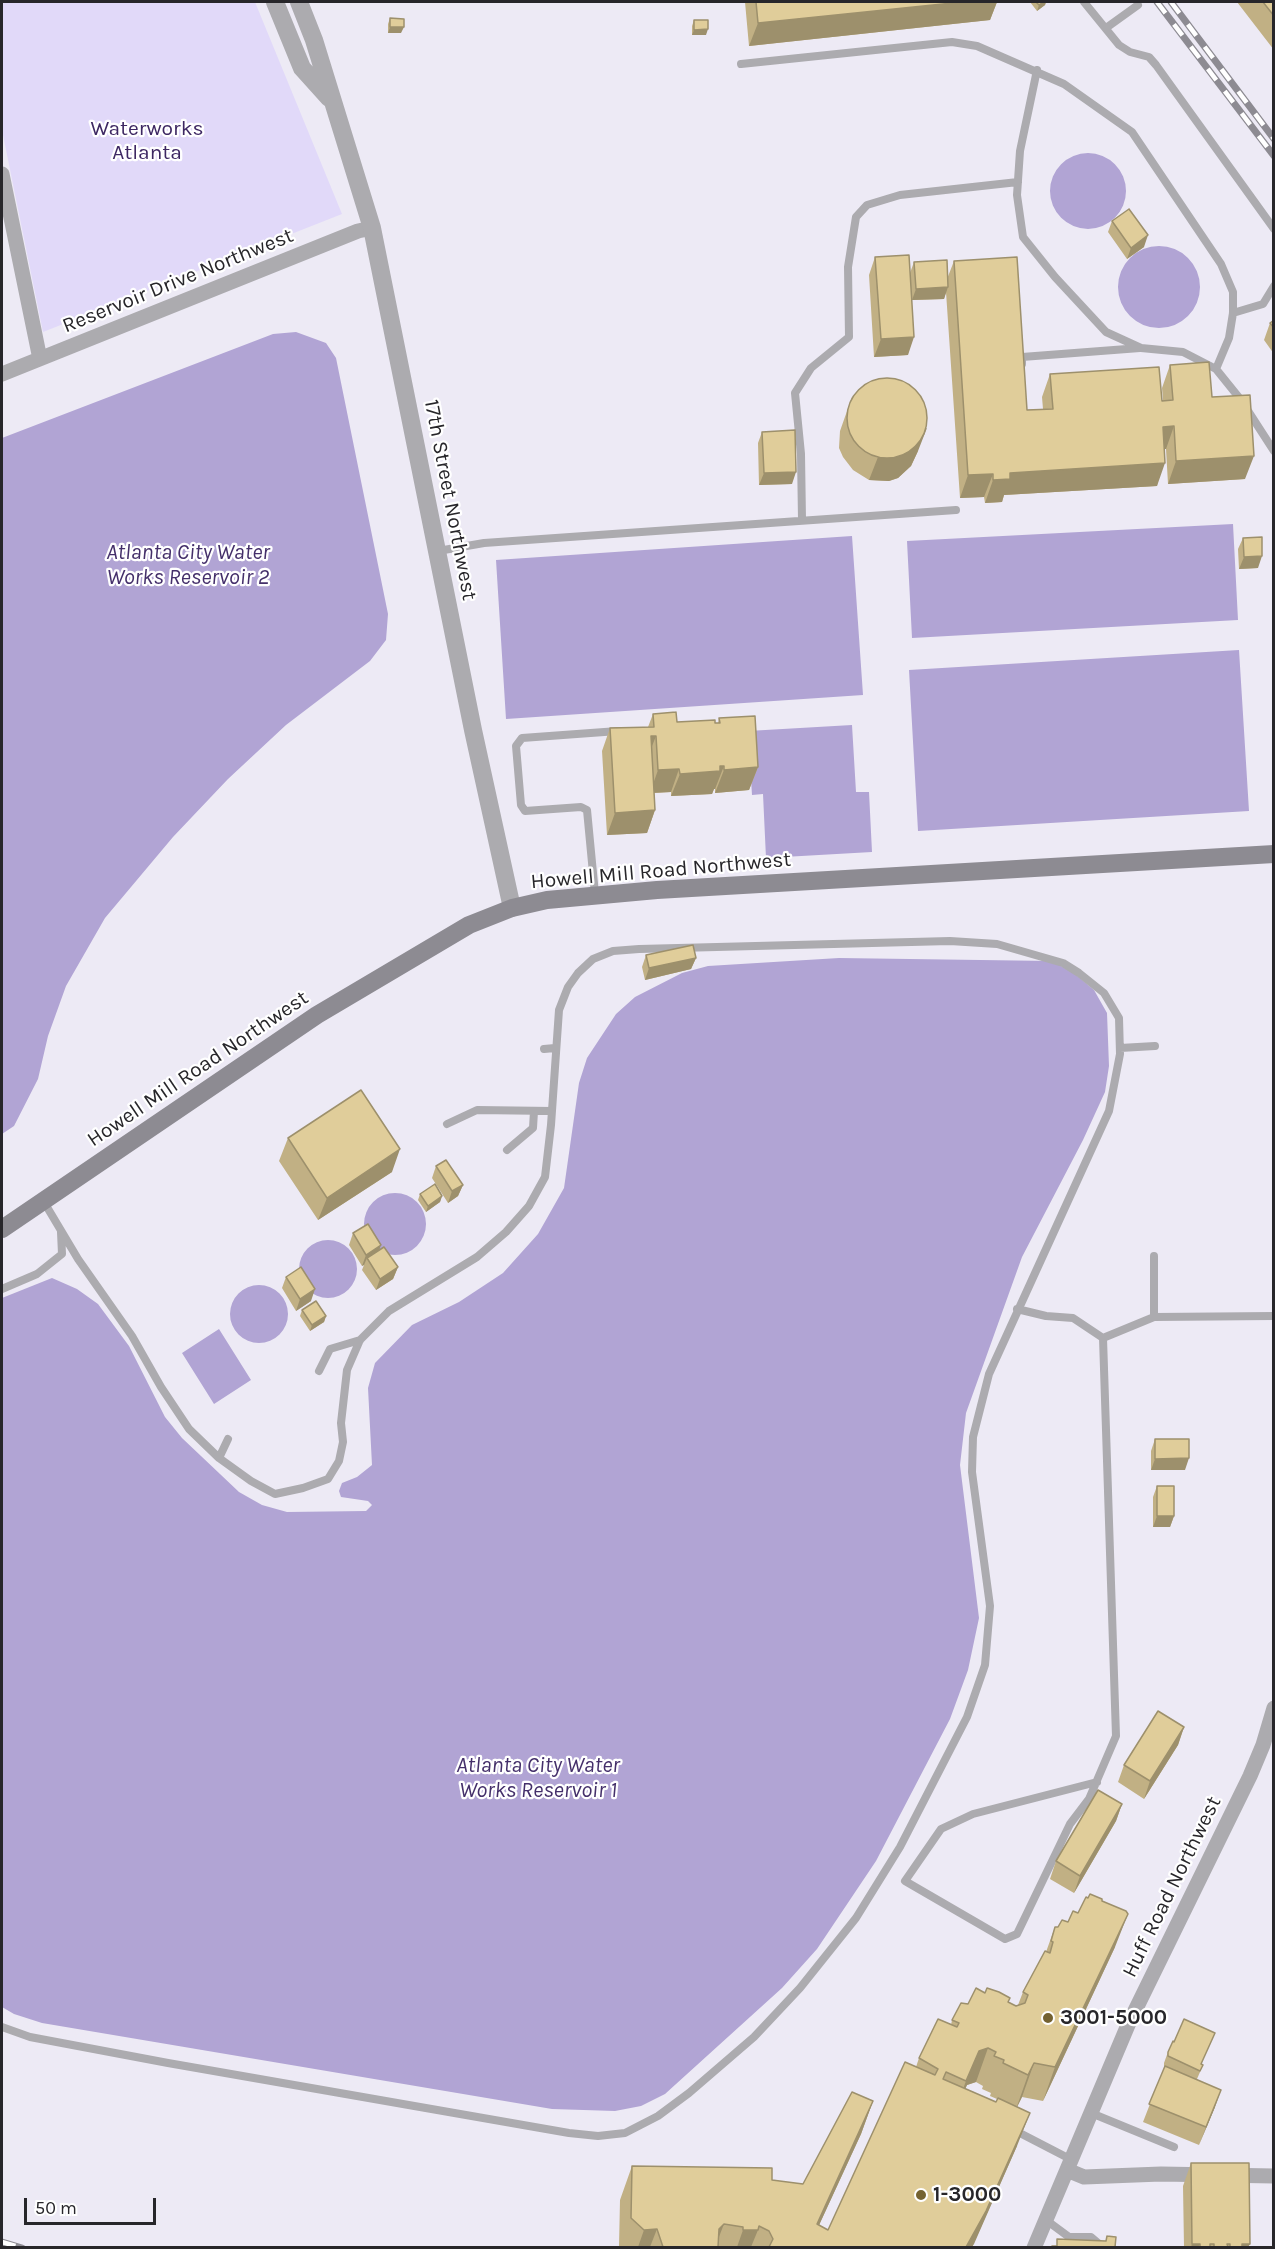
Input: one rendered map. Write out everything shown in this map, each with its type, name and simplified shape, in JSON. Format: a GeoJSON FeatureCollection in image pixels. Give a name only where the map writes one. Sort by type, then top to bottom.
{"type":"FeatureCollection","features":[{"type":"Feature","properties":{"kind":"main road","name":"Howell Mill Road Northwest"},"geometry":{"type":"LineString","coordinates":[[2,1229],[317,1015],[469,926],[512,908],[547,900],[669,889],[1274,854]]}},
{"type":"Feature","properties":{"kind":"street","name":"17th Street Northwest"},"geometry":{"type":"LineString","coordinates":[[275,2],[302,69],[334,104]]}},
{"type":"Feature","properties":{"kind":"street","name":"17th Street Northwest"},"geometry":{"type":"LineString","coordinates":[[299,2],[314,40],[372,228],[473,730],[512,908]]}},
{"type":"Feature","properties":{"kind":"street"},"geometry":{"type":"LineString","coordinates":[[2,174],[40,359]]}},
{"type":"Feature","properties":{"kind":"street","name":"Reservoir Drive Northwest"},"geometry":{"type":"LineString","coordinates":[[2,374],[358,231],[372,228]]}},
{"type":"Feature","properties":{"kind":"street","name":"Huff Road Northwest"},"geometry":{"type":"LineString","coordinates":[[1034,2247],[1128,2025],[1250,1776],[1263,1745],[1274,1708]]}},
{"type":"Feature","properties":{"kind":"street"},"geometry":{"type":"LineString","coordinates":[[1069,2165],[1084,2177],[1161,2174],[1274,2176]]}},
{"type":"Feature","properties":{"kind":"lane"},"geometry":{"type":"LineString","coordinates":[[1084,2],[1119,45],[1130,52],[1149,57],[1155,64],[1274,229]]}},
{"type":"Feature","properties":{"kind":"lane"},"geometry":{"type":"LineString","coordinates":[[1106,28],[1138,5]]}},
{"type":"Feature","properties":{"kind":"lane"},"geometry":{"type":"LineString","coordinates":[[741,64],[952,42],[977,46],[1037,70],[1064,84],[1132,132],[1221,264],[1233,292],[1233,313],[1229,338],[1216,369]]}},
{"type":"Feature","properties":{"kind":"lane"},"geometry":{"type":"LineString","coordinates":[[1037,70],[1020,151],[1017,195],[1023,237],[1055,277],[1106,332],[1142,348]]}},
{"type":"Feature","properties":{"kind":"lane"},"geometry":{"type":"LineString","coordinates":[[802,520],[801,454],[795,393],[811,368],[849,337],[848,267],[856,217],[867,205],[900,195],[1018,182]]}},
{"type":"Feature","properties":{"kind":"lane"},"geometry":{"type":"LineString","coordinates":[[1233,313],[1263,304],[1274,286]]}},
{"type":"Feature","properties":{"kind":"lane"},"geometry":{"type":"LineString","coordinates":[[1024,378],[1022,357],[1142,348],[1183,352],[1216,369],[1274,451]]}},
{"type":"Feature","properties":{"kind":"lane"},"geometry":{"type":"LineString","coordinates":[[438,551],[484,543],[956,510]]}},
{"type":"Feature","properties":{"kind":"lane"},"geometry":{"type":"LineString","coordinates":[[595,896],[587,810],[581,807],[529,813],[525,811],[521,805],[516,746],[522,738],[626,730]]}},
{"type":"Feature","properties":{"kind":"lane"},"geometry":{"type":"LineString","coordinates":[[2,2026],[30,2037],[568,2133],[598,2136],[625,2133],[658,2116],[689,2093],[754,2037],[801,1988],[856,1918],[900,1847],[967,1717],[985,1665],[990,1606],[972,1472],[974,1437],[989,1374],[1109,1111],[1120,1048],[1119,1018],[1104,993],[1063,963],[998,944],[950,941],[614,951],[594,959],[578,973],[568,987],[559,1010],[552,1111],[544,1177],[529,1206],[506,1232],[477,1257],[388,1311],[360,1340],[347,1370],[341,1423],[343,1442],[339,1461],[328,1479],[303,1488],[275,1494],[251,1481],[219,1458],[189,1429],[161,1387],[132,1335],[78,1259],[44,1200]]}},
{"type":"Feature","properties":{"kind":"lane"},"geometry":{"type":"LineString","coordinates":[[1120,1048],[1155,1046]]}},
{"type":"Feature","properties":{"kind":"lane"},"geometry":{"type":"LineString","coordinates":[[544,1049],[555,1048]]}},
{"type":"Feature","properties":{"kind":"lane"},"geometry":{"type":"LineString","coordinates":[[447,1124],[477,1110],[552,1111]]}},
{"type":"Feature","properties":{"kind":"lane"},"geometry":{"type":"LineString","coordinates":[[507,1150],[533,1128],[534,1111]]}},
{"type":"Feature","properties":{"kind":"lane"},"geometry":{"type":"LineString","coordinates":[[2,1289],[37,1274],[62,1254],[61,1228]]}},
{"type":"Feature","properties":{"kind":"lane"},"geometry":{"type":"LineString","coordinates":[[1154,1256],[1154,1317]]}},
{"type":"Feature","properties":{"kind":"lane"},"geometry":{"type":"LineString","coordinates":[[1017,1309],[1046,1316],[1072,1318],[1103,1338]]}},
{"type":"Feature","properties":{"kind":"lane"},"geometry":{"type":"LineString","coordinates":[[1103,1338],[1154,1317],[1274,1316]]}},
{"type":"Feature","properties":{"kind":"lane"},"geometry":{"type":"LineString","coordinates":[[1097,1782],[974,1814],[941,1830],[905,1881],[1005,1939],[1017,1934],[1070,1824],[1089,1799],[1097,1782],[1116,1737],[1103,1338]]}},
{"type":"Feature","properties":{"kind":"lane"},"geometry":{"type":"LineString","coordinates":[[319,1371],[330,1349],[360,1340]]}},
{"type":"Feature","properties":{"kind":"lane"},"geometry":{"type":"LineString","coordinates":[[219,1458],[228,1439]]}},
{"type":"Feature","properties":{"kind":"lane"},"geometry":{"type":"LineString","coordinates":[[1091,2113],[1174,2147]]}},
{"type":"Feature","properties":{"kind":"lane"},"geometry":{"type":"LineString","coordinates":[[1010,2128],[1069,2165]]}},
{"type":"Feature","properties":{"kind":"lane"},"geometry":{"type":"LineString","coordinates":[[1046,2220],[1069,2237],[1091,2237],[1104,2247]]}},
{"type":"Feature","properties":{"kind":"green space","name":"Waterworks Atlanta"},"geometry":{"type":"Polygon","coordinates":[[[2,2],[255,2],[342,214],[43,332],[2,130],[2,2]]]}},
{"type":"Feature","properties":{"kind":"water"},"geometry":{"type":"Polygon","coordinates":[[[1088,153],[1103,156],[1115,164],[1123,176],[1126,191],[1123,206],[1115,218],[1103,226],[1088,229],[1073,226],[1061,218],[1053,206],[1050,191],[1053,176],[1061,164],[1073,156],[1088,153]]]}},
{"type":"Feature","properties":{"kind":"water"},"geometry":{"type":"Polygon","coordinates":[[[1159,246],[1175,249],[1188,258],[1197,271],[1200,287],[1197,303],[1188,316],[1175,325],[1159,328],[1143,325],[1130,316],[1121,303],[1118,287],[1121,271],[1130,258],[1143,249],[1159,246]]]}},
{"type":"Feature","properties":{"kind":"water","name":"Atlanta City Water Works Reservoir 2"},"geometry":{"type":"Polygon","coordinates":[[[296,332],[326,343],[336,358],[388,614],[386,640],[370,661],[286,725],[228,779],[173,837],[105,918],[66,986],[48,1036],[38,1079],[14,1126],[2,1134],[2,438],[273,334],[296,332]]]}},
{"type":"Feature","properties":{"kind":"water"},"geometry":{"type":"Polygon","coordinates":[[[1233,524],[1238,620],[912,638],[907,541],[1233,524]]]}},
{"type":"Feature","properties":{"kind":"water"},"geometry":{"type":"Polygon","coordinates":[[[852,536],[863,695],[506,719],[496,560],[852,536]]]}},
{"type":"Feature","properties":{"kind":"water"},"geometry":{"type":"Polygon","coordinates":[[[1239,650],[1249,811],[918,831],[909,670],[1239,650]]]}},
{"type":"Feature","properties":{"kind":"water"},"geometry":{"type":"Polygon","coordinates":[[[852,725],[856,792],[869,792],[872,852],[766,858],[763,794],[752,795],[748,731],[852,725]]]}},
{"type":"Feature","properties":{"kind":"water","name":"Atlanta City Water Works Reservoir 1"},"geometry":{"type":"Polygon","coordinates":[[[839,958],[1051,961],[1074,973],[1094,990],[1107,1013],[1109,1066],[1105,1092],[1083,1140],[1022,1257],[966,1413],[960,1465],[979,1618],[968,1670],[950,1719],[876,1861],[817,1949],[782,1988],[665,2094],[641,2106],[615,2111],[552,2109],[42,2023],[14,2014],[2,2007],[2,1298],[52,1278],[77,1289],[98,1304],[129,1346],[165,1417],[182,1438],[239,1492],[262,1505],[287,1512],[366,1511],[372,1505],[368,1501],[341,1497],[339,1491],[342,1483],[357,1477],[372,1465],[368,1388],[375,1363],[412,1325],[459,1302],[503,1273],[538,1234],[564,1188],[579,1083],[587,1058],[616,1014],[635,997],[682,973],[708,966],[839,958]]]}},
{"type":"Feature","properties":{"kind":"water"},"geometry":{"type":"Polygon","coordinates":[[[389,1193],[401,1193],[417,1202],[424,1212],[426,1224],[424,1236],[417,1246],[401,1255],[389,1255],[378,1250],[369,1241],[364,1230],[364,1218],[369,1207],[378,1198],[389,1193]]]}},
{"type":"Feature","properties":{"kind":"water"},"geometry":{"type":"Polygon","coordinates":[[[328,1240],[339,1242],[349,1248],[355,1258],[357,1269],[355,1280],[349,1290],[339,1296],[328,1298],[317,1296],[307,1290],[301,1280],[299,1269],[301,1258],[307,1248],[317,1242],[328,1240]]]}},
{"type":"Feature","properties":{"kind":"water"},"geometry":{"type":"Polygon","coordinates":[[[253,1285],[265,1285],[280,1293],[288,1308],[288,1320],[280,1335],[265,1343],[253,1343],[238,1335],[230,1320],[230,1308],[238,1293],[253,1285]]]}},
{"type":"Feature","properties":{"kind":"water"},"geometry":{"type":"Polygon","coordinates":[[[219,1329],[251,1380],[214,1404],[182,1353],[219,1329]]]}},
{"type":"Feature","properties":{"kind":"building"},"geometry":{"type":"Polygon","coordinates":[[[756,2],[962,2],[758,23],[756,2]]]}},
{"type":"Feature","properties":{"kind":"building"},"geometry":{"type":"Polygon","coordinates":[[[1263,2],[1274,2],[1274,16],[1263,2]]]}},
{"type":"Feature","properties":{"kind":"building"},"geometry":{"type":"Polygon","coordinates":[[[390,18],[404,19],[404,27],[390,27],[390,18]]]}},
{"type":"Feature","properties":{"kind":"building"},"geometry":{"type":"Polygon","coordinates":[[[694,20],[708,20],[708,29],[694,30],[694,20]]]}},
{"type":"Feature","properties":{"kind":"building"},"geometry":{"type":"Polygon","coordinates":[[[1129,209],[1148,235],[1131,248],[1112,221],[1129,209]]]}},
{"type":"Feature","properties":{"kind":"building"},"geometry":{"type":"Polygon","coordinates":[[[909,255],[914,337],[881,339],[875,257],[909,255]]]}},
{"type":"Feature","properties":{"kind":"building"},"geometry":{"type":"Polygon","coordinates":[[[1017,257],[1027,410],[1053,409],[1050,374],[1159,367],[1162,401],[1173,400],[1170,365],[1209,362],[1212,397],[1250,395],[1254,456],[1176,461],[1174,426],[1163,427],[1165,463],[1010,473],[1010,479],[993,480],[993,474],[968,475],[954,261],[1017,257]]]}},
{"type":"Feature","properties":{"kind":"building"},"geometry":{"type":"Polygon","coordinates":[[[947,260],[948,287],[916,289],[914,262],[947,260]]]}},
{"type":"Feature","properties":{"kind":"building"},"geometry":{"type":"Polygon","coordinates":[[[887,378],[902,381],[915,390],[924,403],[927,418],[924,433],[915,446],[902,455],[887,458],[872,455],[859,446],[850,433],[847,418],[850,403],[859,390],[872,381],[887,378]]]}},
{"type":"Feature","properties":{"kind":"building"},"geometry":{"type":"Polygon","coordinates":[[[795,430],[796,472],[764,473],[762,432],[795,430]]]}},
{"type":"Feature","properties":{"kind":"building"},"geometry":{"type":"Polygon","coordinates":[[[1262,537],[1262,556],[1244,557],[1243,538],[1262,537]]]}},
{"type":"Feature","properties":{"kind":"building"},"geometry":{"type":"Polygon","coordinates":[[[676,712],[677,722],[715,720],[715,723],[720,723],[719,718],[755,716],[758,767],[724,770],[724,766],[720,766],[720,771],[680,774],[679,769],[658,770],[656,736],[651,736],[655,810],[615,813],[610,728],[654,727],[653,714],[676,712]]]}},
{"type":"Feature","properties":{"kind":"building"},"geometry":{"type":"Polygon","coordinates":[[[693,945],[696,958],[649,968],[646,955],[693,945]]]}},
{"type":"Feature","properties":{"kind":"building"},"geometry":{"type":"Polygon","coordinates":[[[361,1090],[400,1149],[327,1198],[288,1138],[361,1090]]]}},
{"type":"Feature","properties":{"kind":"building"},"geometry":{"type":"Polygon","coordinates":[[[446,1160],[463,1185],[452,1191],[436,1166],[446,1160]]]}},
{"type":"Feature","properties":{"kind":"building"},"geometry":{"type":"Polygon","coordinates":[[[435,1184],[442,1196],[428,1206],[420,1194],[435,1184]]]}},
{"type":"Feature","properties":{"kind":"building"},"geometry":{"type":"Polygon","coordinates":[[[368,1224],[381,1245],[366,1255],[353,1233],[368,1224]]]}},
{"type":"Feature","properties":{"kind":"building"},"geometry":{"type":"Polygon","coordinates":[[[384,1247],[398,1267],[380,1279],[367,1258],[384,1247]]]}},
{"type":"Feature","properties":{"kind":"building"},"geometry":{"type":"Polygon","coordinates":[[[301,1267],[315,1289],[300,1299],[286,1277],[301,1267]]]}},
{"type":"Feature","properties":{"kind":"building"},"geometry":{"type":"Polygon","coordinates":[[[316,1301],[326,1316],[312,1325],[302,1310],[316,1301]]]}},
{"type":"Feature","properties":{"kind":"building"},"geometry":{"type":"Polygon","coordinates":[[[1155,1439],[1189,1439],[1189,1458],[1155,1459],[1155,1439]]]}},
{"type":"Feature","properties":{"kind":"building"},"geometry":{"type":"Polygon","coordinates":[[[1157,1486],[1174,1486],[1174,1516],[1157,1516],[1157,1486]]]}},
{"type":"Feature","properties":{"kind":"building"},"geometry":{"type":"Polygon","coordinates":[[[1158,1711],[1184,1727],[1150,1781],[1124,1765],[1158,1711]]]}},
{"type":"Feature","properties":{"kind":"building"},"geometry":{"type":"Polygon","coordinates":[[[1098,1790],[1122,1804],[1080,1876],[1056,1861],[1098,1790]]]}},
{"type":"Feature","properties":{"kind":"building"},"geometry":{"type":"Polygon","coordinates":[[[1090,1894],[1128,1914],[1055,2067],[1034,2063],[1028,2075],[1003,2063],[1004,2060],[994,2056],[996,2052],[988,2048],[979,2051],[966,2081],[946,2072],[943,2079],[996,2102],[998,2098],[1030,2113],[986,2211],[966,2247],[769,2247],[773,2239],[769,2231],[759,2226],[758,2230],[743,2230],[743,2227],[724,2224],[719,2229],[718,2247],[663,2247],[657,2229],[644,2230],[631,2218],[632,2166],[772,2168],[772,2180],[803,2184],[852,2092],[873,2101],[817,2224],[828,2230],[905,2062],[935,2075],[938,2069],[919,2058],[938,2019],[957,2027],[959,2023],[952,2020],[961,2003],[968,2004],[976,1988],[985,1993],[987,1988],[999,1992],[1010,1998],[1008,2002],[1016,2006],[1025,2003],[1028,1995],[1023,1992],[1045,1951],[1050,1953],[1055,1927],[1058,1927],[1062,1920],[1068,1922],[1073,1911],[1078,1913],[1090,1894]]]}},
{"type":"Feature","properties":{"kind":"building"},"geometry":{"type":"Polygon","coordinates":[[[1184,2019],[1215,2033],[1200,2071],[1168,2056],[1184,2019]]]}},
{"type":"Feature","properties":{"kind":"building"},"geometry":{"type":"Polygon","coordinates":[[[1165,2066],[1221,2090],[1206,2127],[1149,2104],[1165,2066]]]}},
{"type":"Feature","properties":{"kind":"building"},"geometry":{"type":"Polygon","coordinates":[[[1191,2163],[1249,2163],[1250,2244],[1242,2244],[1242,2247],[1230,2247],[1230,2244],[1227,2244],[1228,2247],[1214,2247],[1214,2244],[1210,2244],[1210,2247],[1200,2247],[1200,2244],[1192,2244],[1191,2163]]]}},
{"type":"Feature","properties":{"kind":"building"},"geometry":{"type":"Polygon","coordinates":[[[1107,2236],[1116,2237],[1115,2247],[1052,2247],[1057,2246],[1057,2239],[1106,2241],[1107,2236]]]}},
{"type":"Feature","properties":{"kind":"railway"},"geometry":{"type":"LineString","coordinates":[[1157,2],[1274,156]]}},
{"type":"Feature","properties":{"kind":"railway"},"geometry":{"type":"LineString","coordinates":[[1171,2],[1274,139]]}},
{"type":"Feature","properties":{"kind":"railway"},"geometry":{"type":"LineString","coordinates":[[2,2242],[22,2248]]}},
{"type":"Feature","properties":{"kind":"place","name":"3001-5000"},"geometry":{"type":"Point","coordinates":[1048,2018]}},
{"type":"Feature","properties":{"kind":"place","name":"1-3000"},"geometry":{"type":"Point","coordinates":[921,2195]}}]}
